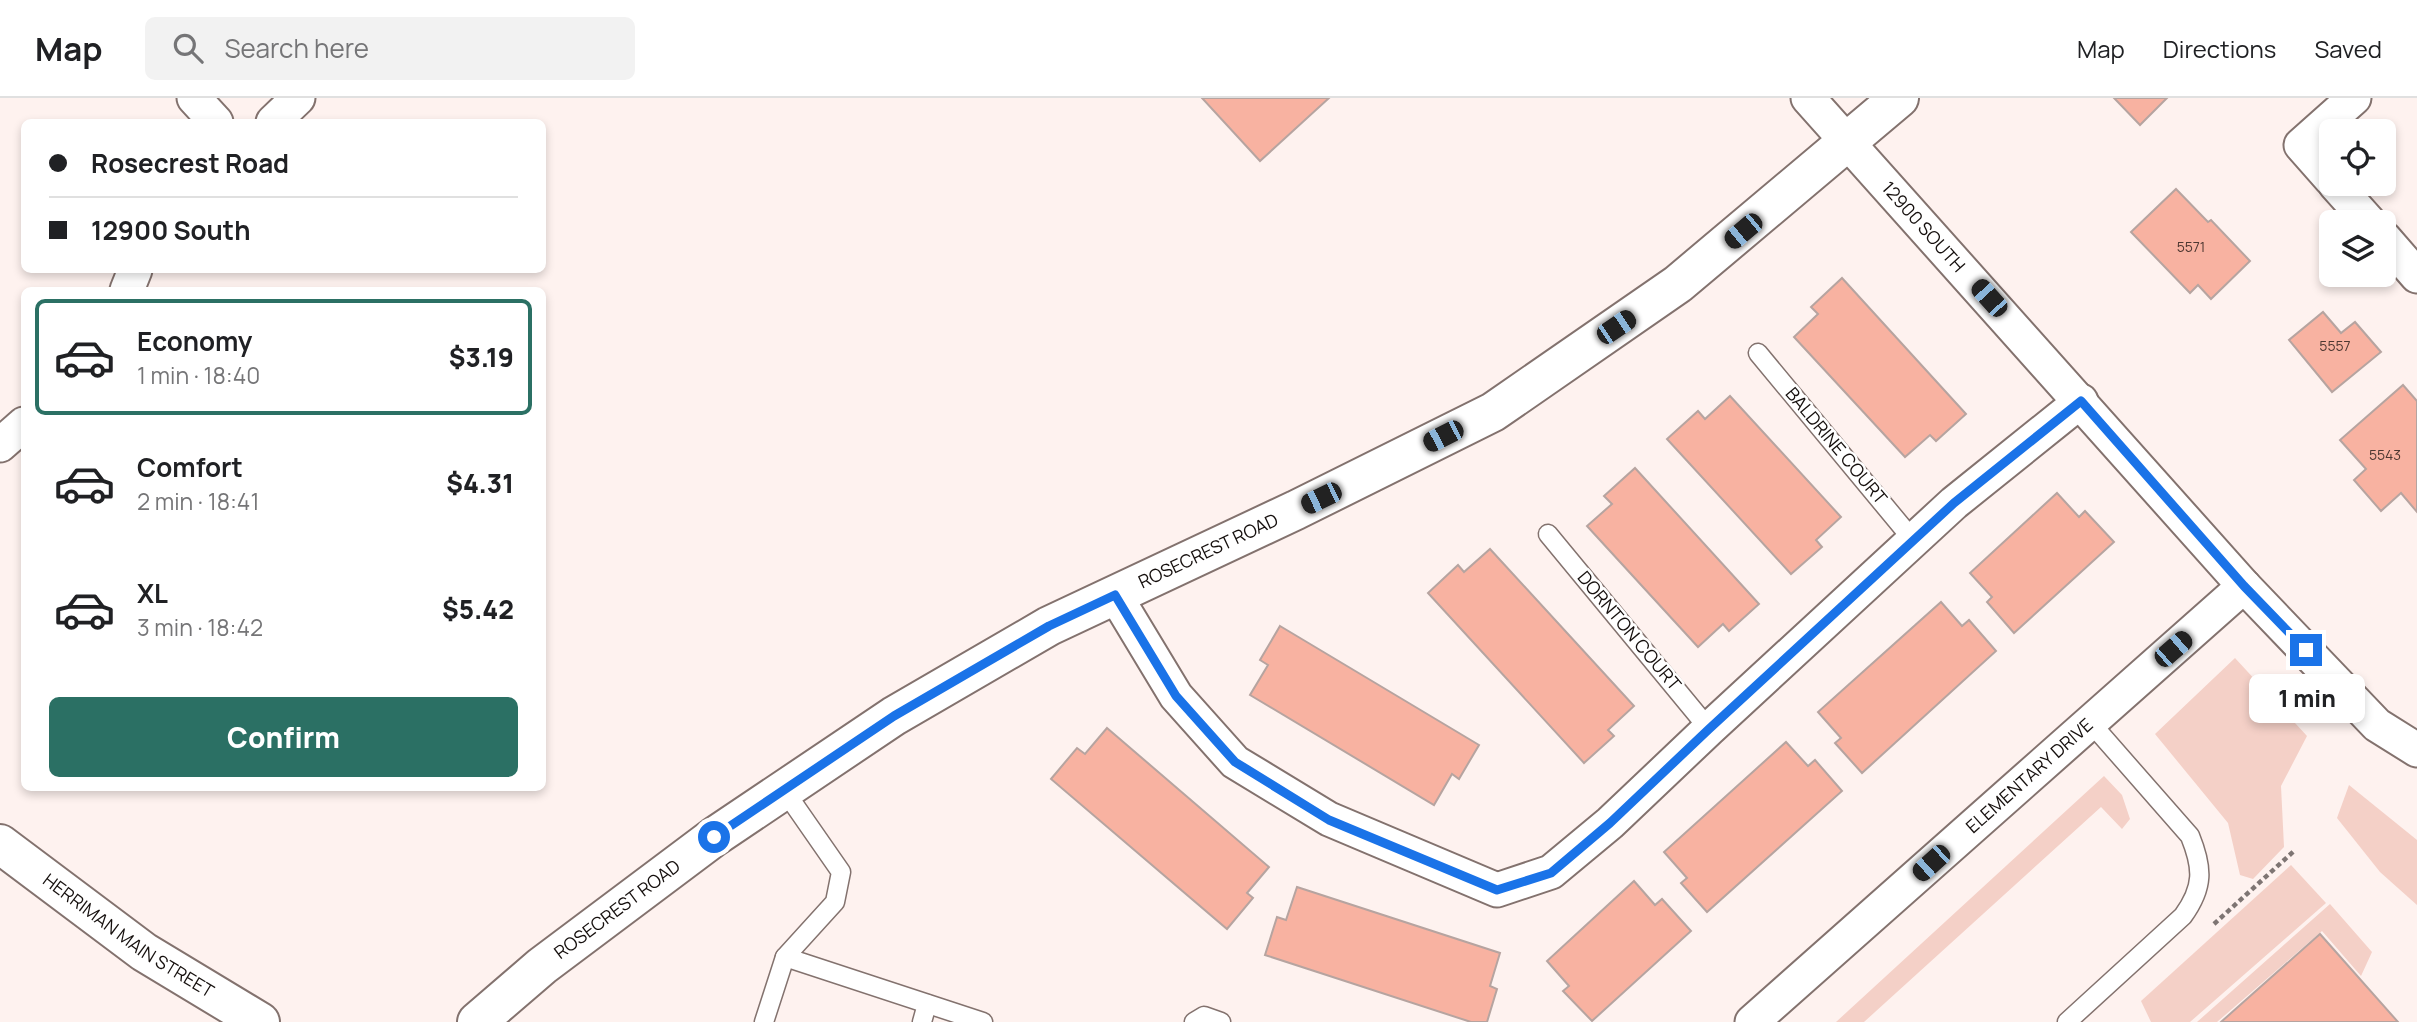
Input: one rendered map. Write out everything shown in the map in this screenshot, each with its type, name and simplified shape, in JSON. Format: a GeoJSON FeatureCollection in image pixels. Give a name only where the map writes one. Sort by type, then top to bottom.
{"type":"FeatureCollection","features":[{"type":"Feature","properties":{"kind":"main road","name":"ROSECREST ROAD"},"geometry":{"type":"LineString","coordinates":[[477,1022],[542,966],[714,837],[894,716],[1049,626],[1296,510],[1493,412],[1678,284],[1899,98]]}},
{"type":"Feature","properties":{"kind":"main road","name":"HERRIMAN MAIN STREET"},"geometry":{"type":"LineString","coordinates":[[0,844],[144,952],[260,1022]]}},
{"type":"Feature","properties":{"kind":"street"},"geometry":{"type":"LineString","coordinates":[[194,98],[213,119]]}},
{"type":"Feature","properties":{"kind":"street"},"geometry":{"type":"LineString","coordinates":[[276,119],[298,98]]}},
{"type":"Feature","properties":{"kind":"street","name":"12900 SOUTH"},"geometry":{"type":"LineString","coordinates":[[1808,98],[2244,586],[2377,725],[2417,750]]}},
{"type":"Feature","properties":{"kind":"street"},"geometry":{"type":"LineString","coordinates":[[2330,119],[2354,98]]}},
{"type":"Feature","properties":{"kind":"street"},"geometry":{"type":"LineString","coordinates":[[2319,129],[2301,145],[2319,165]]}},
{"type":"Feature","properties":{"kind":"street"},"geometry":{"type":"LineString","coordinates":[[2346,196],[2359,210]]}},
{"type":"Feature","properties":{"kind":"street"},"geometry":{"type":"LineString","coordinates":[[2396,252],[2417,276]]}},
{"type":"Feature","properties":{"kind":"street"},"geometry":{"type":"LineString","coordinates":[[1115,595],[1176,696],[1235,762],[1329,820],[1497,890],[1551,873],[1610,823],[1954,503],[2081,401]]}},
{"type":"Feature","properties":{"kind":"street"},"geometry":{"type":"LineString","coordinates":[[0,445],[21,427]]}},
{"type":"Feature","properties":{"kind":"street","name":"ELEMENTARY DRIVE"},"geometry":{"type":"LineString","coordinates":[[1752,1022],[2244,586]]}},
{"type":"Feature","properties":{"kind":"lane","name":"BALDRINE COURT"},"geometry":{"type":"LineString","coordinates":[[1758,353],[1913,540]]}},
{"type":"Feature","properties":{"kind":"lane","name":"DORNTON COURT"},"geometry":{"type":"LineString","coordinates":[[1549,534],[1709,729]]}},
{"type":"Feature","properties":{"kind":"lane"},"geometry":{"type":"LineString","coordinates":[[2067,1022],[2183,916],[2194,901],[2200,883],[2199,859],[2190,836],[2090,722]]}},
{"type":"Feature","properties":{"kind":"lane"},"geometry":{"type":"LineString","coordinates":[[764,1022],[785,957],[835,902],[841,872],[784,790]]}},
{"type":"Feature","properties":{"kind":"lane"},"geometry":{"type":"LineString","coordinates":[[785,957],[983,1022]]}},
{"type":"Feature","properties":{"kind":"lane"},"geometry":{"type":"LineString","coordinates":[[922,1022],[927,1004]]}},
{"type":"Feature","properties":{"kind":"lane"},"geometry":{"type":"LineString","coordinates":[[1194,1022],[1204,1016],[1221,1022]]}},
{"type":"Feature","properties":{"kind":"path"},"geometry":{"type":"LineString","coordinates":[[2214,924],[2294,851]]}},
{"type":"Feature","properties":{"kind":"shaded area"},"geometry":{"type":"Polygon","coordinates":[[[2235,658],[2307,736],[2281,786],[2284,847],[2253,879],[2240,875],[2228,823],[2155,734],[2235,658]]]}},
{"type":"Feature","properties":{"kind":"shaded area"},"geometry":{"type":"Polygon","coordinates":[[[2104,776],[2122,795],[2130,819],[2122,829],[2101,807],[1864,1022],[1836,1022],[2104,776]]]}},
{"type":"Feature","properties":{"kind":"shaded area"},"geometry":{"type":"Polygon","coordinates":[[[2349,785],[2417,840],[2417,905],[2380,872],[2337,818],[2349,785]]]}},
{"type":"Feature","properties":{"kind":"shaded area"},"geometry":{"type":"Polygon","coordinates":[[[2291,865],[2326,903],[2190,1022],[2151,1022],[2141,1001],[2291,865]]]}},
{"type":"Feature","properties":{"kind":"shaded area"},"geometry":{"type":"Polygon","coordinates":[[[2330,904],[2372,952],[2361,976],[2322,931],[2217,1022],[2197,1022],[2330,904]]]}},
{"type":"Feature","properties":{"kind":"building"},"geometry":{"type":"Polygon","coordinates":[[[1202,98],[1329,98],[1260,161],[1202,98]]]}},
{"type":"Feature","properties":{"kind":"building"},"geometry":{"type":"Polygon","coordinates":[[[2114,98],[2167,98],[2140,125],[2114,98]]]}},
{"type":"Feature","properties":{"kind":"building"},"geometry":{"type":"Polygon","coordinates":[[[2176,189],[2208,222],[2211,220],[2250,261],[2211,299],[2198,285],[2190,293],[2131,232],[2176,189]]]}},
{"type":"Feature","properties":{"kind":"building"},"geometry":{"type":"Polygon","coordinates":[[[1842,278],[1966,414],[1936,441],[1930,435],[1905,457],[1794,337],[1818,314],[1811,307],[1842,278]]]}},
{"type":"Feature","properties":{"kind":"building"},"geometry":{"type":"Polygon","coordinates":[[[2323,312],[2341,333],[2355,322],[2381,352],[2332,392],[2289,340],[2323,312]]]}},
{"type":"Feature","properties":{"kind":"building"},"geometry":{"type":"Polygon","coordinates":[[[2403,385],[2417,401],[2417,512],[2401,493],[2381,511],[2354,480],[2366,469],[2340,440],[2403,385]]]}},
{"type":"Feature","properties":{"kind":"building"},"geometry":{"type":"Polygon","coordinates":[[[1730,396],[1841,517],[1816,540],[1822,547],[1791,574],[1667,439],[1698,411],[1705,419],[1730,396]]]}},
{"type":"Feature","properties":{"kind":"building"},"geometry":{"type":"Polygon","coordinates":[[[1635,468],[1759,604],[1729,631],[1723,624],[1698,647],[1587,526],[1612,504],[1604,496],[1635,468]]]}},
{"type":"Feature","properties":{"kind":"building"},"geometry":{"type":"Polygon","coordinates":[[[2057,493],[2079,517],[2085,511],[2114,542],[2014,633],[1987,602],[1992,597],[1970,573],[2057,493]]]}},
{"type":"Feature","properties":{"kind":"building"},"geometry":{"type":"Polygon","coordinates":[[[1490,549],[1634,706],[1608,730],[1614,736],[1584,763],[1428,593],[1458,565],[1464,572],[1490,549]]]}},
{"type":"Feature","properties":{"kind":"building"},"geometry":{"type":"Polygon","coordinates":[[[1941,602],[1962,626],[1969,620],[1996,651],[1862,773],[1835,743],[1841,738],[1818,712],[1941,602]]]}},
{"type":"Feature","properties":{"kind":"building"},"geometry":{"type":"Polygon","coordinates":[[[1280,626],[1479,745],[1459,779],[1452,774],[1434,805],[1250,695],[1268,665],[1260,660],[1280,626]]]}},
{"type":"Feature","properties":{"kind":"building"},"geometry":{"type":"Polygon","coordinates":[[[1107,728],[1269,867],[1247,893],[1253,898],[1227,929],[1051,779],[1077,748],[1085,754],[1107,728]]]}},
{"type":"Feature","properties":{"kind":"building"},"geometry":{"type":"Polygon","coordinates":[[[1786,742],[1808,766],[1815,760],[1842,791],[1707,912],[1681,883],[1687,878],[1664,852],[1786,742]]]}},
{"type":"Feature","properties":{"kind":"building"},"geometry":{"type":"Polygon","coordinates":[[[1634,881],[1655,905],[1662,899],[1691,931],[1592,1021],[1563,991],[1569,986],[1547,961],[1634,881]]]}},
{"type":"Feature","properties":{"kind":"building"},"geometry":{"type":"Polygon","coordinates":[[[1297,887],[1500,953],[1490,986],[1497,989],[1487,1022],[1471,1022],[1265,955],[1277,917],[1286,920],[1297,887]]]}},
{"type":"Feature","properties":{"kind":"building"},"geometry":{"type":"Polygon","coordinates":[[[2320,934],[2398,1022],[2221,1022],[2320,934]]]}},
{"type":"Feature","properties":{"kind":"route"},"geometry":{"type":"LineString","coordinates":[[714,837],[894,716],[1049,626],[1115,595],[1176,696],[1235,762],[1329,820],[1497,890],[1551,873],[1610,823],[1954,503],[2081,401],[2244,586],[2306,650]]}}]}
